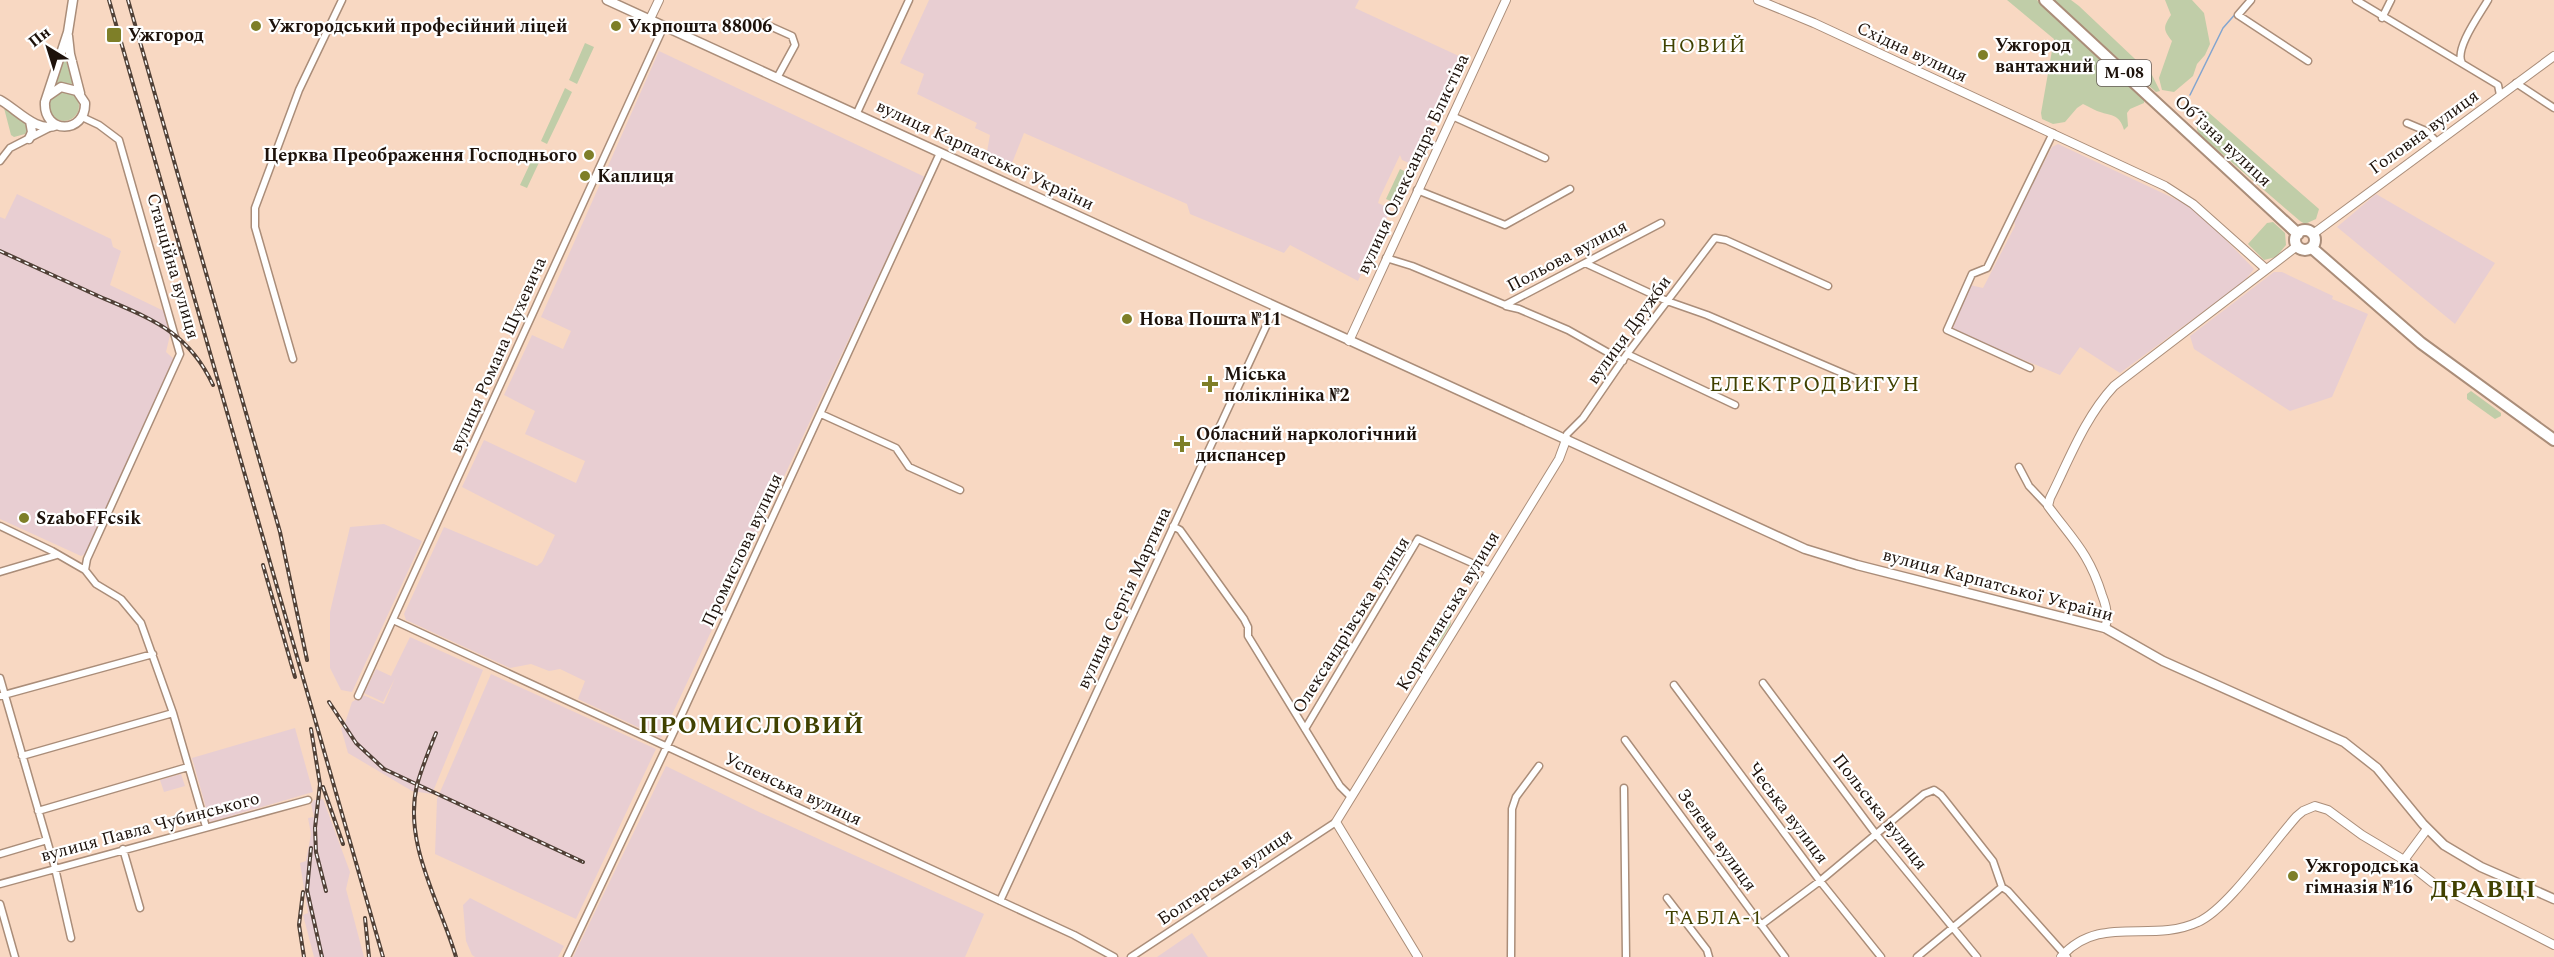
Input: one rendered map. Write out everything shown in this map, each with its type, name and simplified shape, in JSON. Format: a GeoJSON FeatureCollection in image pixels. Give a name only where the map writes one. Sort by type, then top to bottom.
{"type":"FeatureCollection","features":[{"type":"Feature","properties":{"kind":"highway","name":"Обʼїзна вулиця"},"geometry":{"type":"LineString","coordinates":[[2045,0],[2298,234]]}},
{"type":"Feature","properties":{"kind":"highway"},"geometry":{"type":"LineString","coordinates":[[2304,231],[2313,234],[2315,243],[2312,248],[2302,250],[2297,246],[2295,240],[2298,234],[2304,231]]}},
{"type":"Feature","properties":{"kind":"highway"},"geometry":{"type":"LineString","coordinates":[[2312,248],[2421,343],[2554,440]]}},
{"type":"Feature","properties":{"kind":"main road"},"geometry":{"type":"LineString","coordinates":[[27,118],[36,119],[45,109],[68,32],[73,0]]}},
{"type":"Feature","properties":{"kind":"main road","name":"вулиця Карпатської України"},"geometry":{"type":"LineString","coordinates":[[607,0],[1773,535],[1826,556],[2102,626],[2163,661],[2344,742],[2377,768],[2427,829],[2444,845],[2463,858],[2554,899]]}},
{"type":"Feature","properties":{"kind":"main road"},"geometry":{"type":"LineString","coordinates":[[0,100],[27,118],[53,127],[72,126],[82,117],[85,108],[70,54],[68,32]]}},
{"type":"Feature","properties":{"kind":"main road"},"geometry":{"type":"LineString","coordinates":[[48,96],[56,89],[66,87],[81,94]]}},
{"type":"Feature","properties":{"kind":"main road"},"geometry":{"type":"LineString","coordinates":[[45,109],[53,127]]}},
{"type":"Feature","properties":{"kind":"main road"},"geometry":{"type":"LineString","coordinates":[[27,118],[32,132],[29,139]]}},
{"type":"Feature","properties":{"kind":"street"},"geometry":{"type":"LineString","coordinates":[[293,359],[255,227],[255,208],[299,90],[342,0]]}},
{"type":"Feature","properties":{"kind":"street"},"geometry":{"type":"LineString","coordinates":[[650,19],[659,0]]}},
{"type":"Feature","properties":{"kind":"street"},"geometry":{"type":"LineString","coordinates":[[856,115],[909,0]]}},
{"type":"Feature","properties":{"kind":"street","name":"вулиця Олександра Блистіва"},"geometry":{"type":"LineString","coordinates":[[1349,341],[1506,0]]}},
{"type":"Feature","properties":{"kind":"street","name":"Східна вулиця"},"geometry":{"type":"LineString","coordinates":[[1758,0],[1814,23],[2165,186],[2193,204],[2266,269]]}},
{"type":"Feature","properties":{"kind":"street"},"geometry":{"type":"LineString","coordinates":[[2251,0],[2238,15],[2308,61]]}},
{"type":"Feature","properties":{"kind":"street"},"geometry":{"type":"LineString","coordinates":[[2356,0],[2382,18],[2498,85],[2500,95]]}},
{"type":"Feature","properties":{"kind":"street"},"geometry":{"type":"LineString","coordinates":[[2382,18],[2391,0]]}},
{"type":"Feature","properties":{"kind":"street"},"geometry":{"type":"LineString","coordinates":[[2463,64],[2459,57],[2461,47],[2488,0]]}},
{"type":"Feature","properties":{"kind":"street"},"geometry":{"type":"LineString","coordinates":[[763,23],[792,36],[795,40],[795,45],[777,78]]}},
{"type":"Feature","properties":{"kind":"street","name":"вулиця Романа Шухевича"},"geometry":{"type":"LineString","coordinates":[[358,696],[664,26]]}},
{"type":"Feature","properties":{"kind":"street","name":"Головна вулиця"},"geometry":{"type":"LineString","coordinates":[[2313,234],[2554,56]]}},
{"type":"Feature","properties":{"kind":"street"},"geometry":{"type":"LineString","coordinates":[[2516,83],[2554,108]]}},
{"type":"Feature","properties":{"kind":"street"},"geometry":{"type":"LineString","coordinates":[[1452,116],[1545,158]]}},
{"type":"Feature","properties":{"kind":"street","name":"Станційна вулиця"},"geometry":{"type":"LineString","coordinates":[[82,117],[105,128],[119,140],[180,354],[87,559],[85,570]]}},
{"type":"Feature","properties":{"kind":"street"},"geometry":{"type":"LineString","coordinates":[[2407,123],[2426,131],[2436,141]]}},
{"type":"Feature","properties":{"kind":"street"},"geometry":{"type":"LineString","coordinates":[[0,161],[10,148],[53,127]]}},
{"type":"Feature","properties":{"kind":"street"},"geometry":{"type":"LineString","coordinates":[[2030,368],[1947,330],[1972,274],[1987,267],[2053,134]]}},
{"type":"Feature","properties":{"kind":"street","name":"Промислова вулиця"},"geometry":{"type":"LineString","coordinates":[[567,957],[667,747],[940,153]]}},
{"type":"Feature","properties":{"kind":"street"},"geometry":{"type":"LineString","coordinates":[[1418,190],[1505,225],[1570,189]]}},
{"type":"Feature","properties":{"kind":"street","name":"Польова вулиця"},"geometry":{"type":"LineString","coordinates":[[1386,258],[1412,266],[1505,305],[1660,223]]}},
{"type":"Feature","properties":{"kind":"street","name":"вулиця Дружби"},"geometry":{"type":"LineString","coordinates":[[1566,440],[1567,434],[1583,418],[1625,357],[1714,243],[1715,238],[1726,240],[1828,286]]}},
{"type":"Feature","properties":{"kind":"street"},"geometry":{"type":"LineString","coordinates":[[2048,506],[2088,423],[2104,396],[2124,378],[2297,246]]}},
{"type":"Feature","properties":{"kind":"street"},"geometry":{"type":"LineString","coordinates":[[1585,263],[1667,301],[1707,315],[1875,387]]}},
{"type":"Feature","properties":{"kind":"street"},"geometry":{"type":"LineString","coordinates":[[1505,305],[1568,330],[1735,405]]}},
{"type":"Feature","properties":{"kind":"street","name":"вулиця Сергія Мартина"},"geometry":{"type":"LineString","coordinates":[[1000,901],[1275,307]]}},
{"type":"Feature","properties":{"kind":"street"},"geometry":{"type":"LineString","coordinates":[[821,414],[896,448],[909,467],[960,490]]}},
{"type":"Feature","properties":{"kind":"street","name":"Коритнянська вулиця"},"geometry":{"type":"LineString","coordinates":[[1336,822],[1559,459],[1566,440]]}},
{"type":"Feature","properties":{"kind":"street"},"geometry":{"type":"LineString","coordinates":[[2019,467],[2029,486],[2078,543],[2091,564],[2108,617],[2102,626]]}},
{"type":"Feature","properties":{"kind":"street"},"geometry":{"type":"LineString","coordinates":[[0,526],[85,570],[96,584],[121,599],[141,623],[173,712],[206,828]]}},
{"type":"Feature","properties":{"kind":"street"},"geometry":{"type":"LineString","coordinates":[[1173,526],[1182,532],[1238,609],[1248,627],[1248,636],[1340,786],[1351,796]]}},
{"type":"Feature","properties":{"kind":"street","name":"Олександрівська вулиця"},"geometry":{"type":"LineString","coordinates":[[1305,729],[1418,538],[1490,571]]}},
{"type":"Feature","properties":{"kind":"street"},"geometry":{"type":"LineString","coordinates":[[0,572],[57,555]]}},
{"type":"Feature","properties":{"kind":"street","name":"Успенська вулиця"},"geometry":{"type":"LineString","coordinates":[[393,620],[1074,935],[1114,957]]}},
{"type":"Feature","properties":{"kind":"street"},"geometry":{"type":"LineString","coordinates":[[2,695],[153,654]]}},
{"type":"Feature","properties":{"kind":"street"},"geometry":{"type":"LineString","coordinates":[[0,678],[2,695],[38,811],[71,938]]}},
{"type":"Feature","properties":{"kind":"street","name":"Польська вулиця"},"geometry":{"type":"LineString","coordinates":[[1763,683],[1875,834],[1977,957]]}},
{"type":"Feature","properties":{"kind":"street","name":"Чеська вулиця"},"geometry":{"type":"LineString","coordinates":[[1674,685],[1820,881],[1881,957]]}},
{"type":"Feature","properties":{"kind":"street"},"geometry":{"type":"LineString","coordinates":[[22,756],[173,712]]}},
{"type":"Feature","properties":{"kind":"street","name":"Зелена вулиця"},"geometry":{"type":"LineString","coordinates":[[1625,740],[1785,957]]}},
{"type":"Feature","properties":{"kind":"street"},"geometry":{"type":"LineString","coordinates":[[1510,957],[1512,809],[1516,797],[1539,766]]}},
{"type":"Feature","properties":{"kind":"street"},"geometry":{"type":"LineString","coordinates":[[38,811],[188,767]]}},
{"type":"Feature","properties":{"kind":"street"},"geometry":{"type":"LineString","coordinates":[[1624,788],[1626,957]]}},
{"type":"Feature","properties":{"kind":"street"},"geometry":{"type":"LineString","coordinates":[[1761,925],[1820,881],[1924,794],[1937,791],[1993,861],[2001,887],[2008,891],[2064,956],[2091,935],[2109,931],[2169,930],[2200,921],[2222,903],[2283,831],[2309,807],[2321,807],[2328,810],[2362,835],[2404,860],[2433,883],[2554,945]]}},
{"type":"Feature","properties":{"kind":"street","name":"вулиця Павла Чубинського"},"geometry":{"type":"LineString","coordinates":[[0,884],[308,800]]}},
{"type":"Feature","properties":{"kind":"street"},"geometry":{"type":"LineString","coordinates":[[1336,822],[1418,957]]}},
{"type":"Feature","properties":{"kind":"street","name":"Болгарська вулиця"},"geometry":{"type":"LineString","coordinates":[[1131,957],[1336,822]]}},
{"type":"Feature","properties":{"kind":"street"},"geometry":{"type":"LineString","coordinates":[[2404,860],[2427,829]]}},
{"type":"Feature","properties":{"kind":"street","name":"вулиця Павла Чубинського"},"geometry":{"type":"LineString","coordinates":[[0,854],[46,840]]}},
{"type":"Feature","properties":{"kind":"street"},"geometry":{"type":"LineString","coordinates":[[123,849],[140,908]]}},
{"type":"Feature","properties":{"kind":"street"},"geometry":{"type":"LineString","coordinates":[[1917,957],[2001,887]]}},
{"type":"Feature","properties":{"kind":"street"},"geometry":{"type":"LineString","coordinates":[[1667,898],[1707,950],[1709,957]]}},
{"type":"Feature","properties":{"kind":"street"},"geometry":{"type":"LineString","coordinates":[[0,904],[15,957]]}},
{"type":"Feature","properties":{"kind":"shaded area"},"geometry":{"type":"Polygon","coordinates":[[[929,0],[1359,0],[1355,8],[1461,57],[1419,151],[1414,149],[1416,158],[1409,163],[1402,160],[1400,155],[1380,197],[1378,203],[1391,209],[1358,281],[1290,245],[1284,253],[1190,214],[1187,204],[1024,133],[1008,173],[985,163],[990,135],[975,128],[977,123],[917,94],[924,74],[900,63],[929,0]]]}},
{"type":"Feature","properties":{"kind":"shaded area"},"geometry":{"type":"Polygon","coordinates":[[[659,51],[925,177],[661,738],[578,699],[585,681],[560,669],[549,671],[531,664],[510,668],[406,620],[404,614],[444,527],[537,566],[542,562],[555,535],[462,487],[484,440],[576,483],[585,461],[525,434],[535,411],[504,395],[532,335],[563,349],[571,331],[541,317],[659,51]]]}},
{"type":"Feature","properties":{"kind":"shaded area"},"geometry":{"type":"Polygon","coordinates":[[[2058,144],[2186,204],[2200,213],[2254,269],[2246,279],[2227,294],[2120,373],[2080,347],[2060,375],[1952,330],[1970,285],[1983,288],[2015,226],[2014,219],[2052,147],[2058,144]]]}},
{"type":"Feature","properties":{"kind":"shaded area"},"geometry":{"type":"Polygon","coordinates":[[[17,194],[111,239],[113,247],[121,251],[110,285],[166,312],[171,331],[166,352],[175,360],[85,554],[81,556],[0,519],[0,217],[5,219],[17,194]]]}},
{"type":"Feature","properties":{"kind":"shaded area"},"geometry":{"type":"Polygon","coordinates":[[[2376,194],[2495,263],[2455,324],[2337,227],[2376,194]]]}},
{"type":"Feature","properties":{"kind":"shaded area"},"geometry":{"type":"Polygon","coordinates":[[[2274,272],[2282,272],[2333,296],[2332,299],[2368,314],[2332,397],[2290,411],[2194,349],[2190,336],[2274,272]]]}},
{"type":"Feature","properties":{"kind":"shaded area"},"geometry":{"type":"Polygon","coordinates":[[[384,524],[422,541],[352,692],[341,690],[330,668],[330,612],[350,527],[384,524]]]}},
{"type":"Feature","properties":{"kind":"shaded area"},"geometry":{"type":"Polygon","coordinates":[[[410,637],[483,670],[432,794],[412,791],[348,753],[341,728],[344,726],[352,702],[363,695],[384,704],[395,678],[383,702],[364,693],[376,669],[391,676],[410,637]]]}},
{"type":"Feature","properties":{"kind":"shaded area"},"geometry":{"type":"Polygon","coordinates":[[[491,674],[656,749],[576,919],[435,854],[437,799],[491,674]]]}},
{"type":"Feature","properties":{"kind":"shaded area"},"geometry":{"type":"Polygon","coordinates":[[[295,728],[313,792],[210,822],[192,758],[295,728]]]}},
{"type":"Feature","properties":{"kind":"shaded area"},"geometry":{"type":"Polygon","coordinates":[[[666,766],[759,812],[984,914],[965,957],[573,957],[666,766]]]}},
{"type":"Feature","properties":{"kind":"shaded area"},"geometry":{"type":"Polygon","coordinates":[[[181,774],[185,786],[164,792],[160,780],[181,774]]]}},
{"type":"Feature","properties":{"kind":"shaded area"},"geometry":{"type":"Polygon","coordinates":[[[323,799],[350,872],[346,889],[364,957],[314,957],[303,915],[308,913],[300,863],[306,861],[311,834],[308,818],[314,817],[311,804],[314,800],[323,799]]]}},
{"type":"Feature","properties":{"kind":"shaded area"},"geometry":{"type":"Polygon","coordinates":[[[470,898],[564,946],[558,957],[475,957],[472,955],[466,941],[463,905],[470,898]]]}},
{"type":"Feature","properties":{"kind":"shaded area"},"geometry":{"type":"Polygon","coordinates":[[[1192,933],[1208,957],[1157,957],[1192,933]]]}},
{"type":"Feature","properties":{"kind":"green space"},"geometry":{"type":"Polygon","coordinates":[[[2007,0],[2037,0],[2144,100],[2144,103],[2130,109],[2127,113],[2128,126],[2124,130],[2117,118],[2083,104],[2065,122],[2053,124],[2042,119],[2041,113],[2054,39],[2007,0]]]}},
{"type":"Feature","properties":{"kind":"green space"},"geometry":{"type":"Polygon","coordinates":[[[2053,0],[2071,0],[2079,6],[2152,75],[2160,91],[2156,92],[2053,0]]]}},
{"type":"Feature","properties":{"kind":"green space"},"geometry":{"type":"Polygon","coordinates":[[[2165,0],[2192,0],[2204,13],[2210,44],[2205,55],[2197,64],[2193,76],[2174,92],[2162,90],[2159,78],[2172,41],[2165,28],[2171,15],[2165,0]]]}},
{"type":"Feature","properties":{"kind":"green space"},"geometry":{"type":"Polygon","coordinates":[[[585,43],[594,47],[577,84],[569,80],[585,43]]]}},
{"type":"Feature","properties":{"kind":"green space"},"geometry":{"type":"Polygon","coordinates":[[[65,57],[73,84],[56,83],[65,57]]]}},
{"type":"Feature","properties":{"kind":"green space"},"geometry":{"type":"Polygon","coordinates":[[[565,88],[572,92],[547,144],[541,141],[565,88]]]}},
{"type":"Feature","properties":{"kind":"green space"},"geometry":{"type":"Polygon","coordinates":[[[64,91],[75,95],[79,106],[75,117],[64,121],[53,117],[49,106],[53,95],[64,91]]]}},
{"type":"Feature","properties":{"kind":"green space"},"geometry":{"type":"Polygon","coordinates":[[[4,108],[14,113],[28,128],[25,134],[14,137],[11,135],[4,108]]]}},
{"type":"Feature","properties":{"kind":"green space"},"geometry":{"type":"Polygon","coordinates":[[[2207,111],[2319,209],[2316,219],[2305,224],[2300,221],[2200,135],[2197,130],[2197,120],[2207,111]]]}},
{"type":"Feature","properties":{"kind":"green space"},"geometry":{"type":"Polygon","coordinates":[[[536,151],[543,154],[527,188],[520,185],[536,151]]]}},
{"type":"Feature","properties":{"kind":"green space"},"geometry":{"type":"Polygon","coordinates":[[[1400,169],[1415,176],[1401,206],[1386,199],[1400,169]]]}},
{"type":"Feature","properties":{"kind":"green space"},"geometry":{"type":"Polygon","coordinates":[[[2273,222],[2285,233],[2286,245],[2276,257],[2264,260],[2248,244],[2267,223],[2273,222]]]}},
{"type":"Feature","properties":{"kind":"green space"},"geometry":{"type":"Polygon","coordinates":[[[2471,391],[2501,413],[2501,416],[2495,419],[2467,399],[2467,394],[2471,391]]]}},
{"type":"Feature","properties":{"kind":"green space"},"geometry":{"type":"Polygon","coordinates":[[[1441,618],[1450,619],[1451,624],[1437,647],[1432,649],[1427,647],[1426,642],[1441,618]]]}},
{"type":"Feature","properties":{"kind":"waterway"},"geometry":{"type":"LineString","coordinates":[[2190,95],[2223,28],[2245,3]]}},
{"type":"Feature","properties":{"kind":"railway"},"geometry":{"type":"LineString","coordinates":[[109,0],[383,957]]}},
{"type":"Feature","properties":{"kind":"railway"},"geometry":{"type":"LineString","coordinates":[[128,0],[280,532],[307,660]]}},
{"type":"Feature","properties":{"kind":"railway"},"geometry":{"type":"LineString","coordinates":[[0,251],[133,311],[164,328],[191,351],[203,366],[213,385]]}},
{"type":"Feature","properties":{"kind":"railway"},"geometry":{"type":"LineString","coordinates":[[263,565],[295,677]]}},
{"type":"Feature","properties":{"kind":"railway"},"geometry":{"type":"LineString","coordinates":[[329,702],[356,743],[384,769],[583,862]]}},
{"type":"Feature","properties":{"kind":"railway"},"geometry":{"type":"LineString","coordinates":[[311,729],[320,784],[315,828],[316,852],[326,891]]}},
{"type":"Feature","properties":{"kind":"railway"},"geometry":{"type":"LineString","coordinates":[[436,733],[417,785],[414,807],[415,829],[425,873],[456,957]]}},
{"type":"Feature","properties":{"kind":"railway"},"geometry":{"type":"LineString","coordinates":[[323,787],[343,844]]}},
{"type":"Feature","properties":{"kind":"railway"},"geometry":{"type":"LineString","coordinates":[[311,848],[307,890],[322,957]]}},
{"type":"Feature","properties":{"kind":"railway"},"geometry":{"type":"LineString","coordinates":[[303,892],[299,925],[304,957]]}},
{"type":"Feature","properties":{"kind":"railway"},"geometry":{"type":"LineString","coordinates":[[365,918],[369,957]]}},
{"type":"Feature","properties":{"kind":"place","name":"Ужгородський професійний ліцей"},"geometry":{"type":"Point","coordinates":[256,26]}},
{"type":"Feature","properties":{"kind":"place","name":"Укрпошта 88006"},"geometry":{"type":"Point","coordinates":[616,26]}},
{"type":"Feature","properties":{"kind":"place","name":"Ужгород"},"geometry":{"type":"Point","coordinates":[114,35]}},
{"type":"Feature","properties":{"kind":"place","name":"Ужгород вантажний"},"geometry":{"type":"Point","coordinates":[1983,55]}},
{"type":"Feature","properties":{"kind":"place","name":"Церква Преображення Господнього"},"geometry":{"type":"Point","coordinates":[589,155]}},
{"type":"Feature","properties":{"kind":"place","name":"Каплиця"},"geometry":{"type":"Point","coordinates":[585,176]}},
{"type":"Feature","properties":{"kind":"place","name":"Нова Пошта №11"},"geometry":{"type":"Point","coordinates":[1127,319]}},
{"type":"Feature","properties":{"kind":"place","name":"Міська поліклініка №2"},"geometry":{"type":"Point","coordinates":[1210,384]}},
{"type":"Feature","properties":{"kind":"place","name":"Обласний наркологічний диспансер"},"geometry":{"type":"Point","coordinates":[1182,444]}},
{"type":"Feature","properties":{"kind":"place","name":"SzaboFFcsik"},"geometry":{"type":"Point","coordinates":[24,518]}},
{"type":"Feature","properties":{"kind":"place","name":"Ужгородська гімназія №16"},"geometry":{"type":"Point","coordinates":[2293,876]}},
{"type":"Feature","properties":{"kind":"district","name":"НОВИЙ"},"geometry":{"type":"Point","coordinates":[1704,46]}},
{"type":"Feature","properties":{"kind":"district","name":"ЕЛЕКТРОДВИГУН"},"geometry":{"type":"Point","coordinates":[1815,385]}},
{"type":"Feature","properties":{"kind":"district","name":"ПРОМИСЛОВИЙ"},"geometry":{"type":"Point","coordinates":[752,726]}},
{"type":"Feature","properties":{"kind":"district","name":"ДРАВЦІ"},"geometry":{"type":"Point","coordinates":[2484,890]}},
{"type":"Feature","properties":{"kind":"district","name":"ТАБЛА-1"},"geometry":{"type":"Point","coordinates":[1714,918]}}]}
